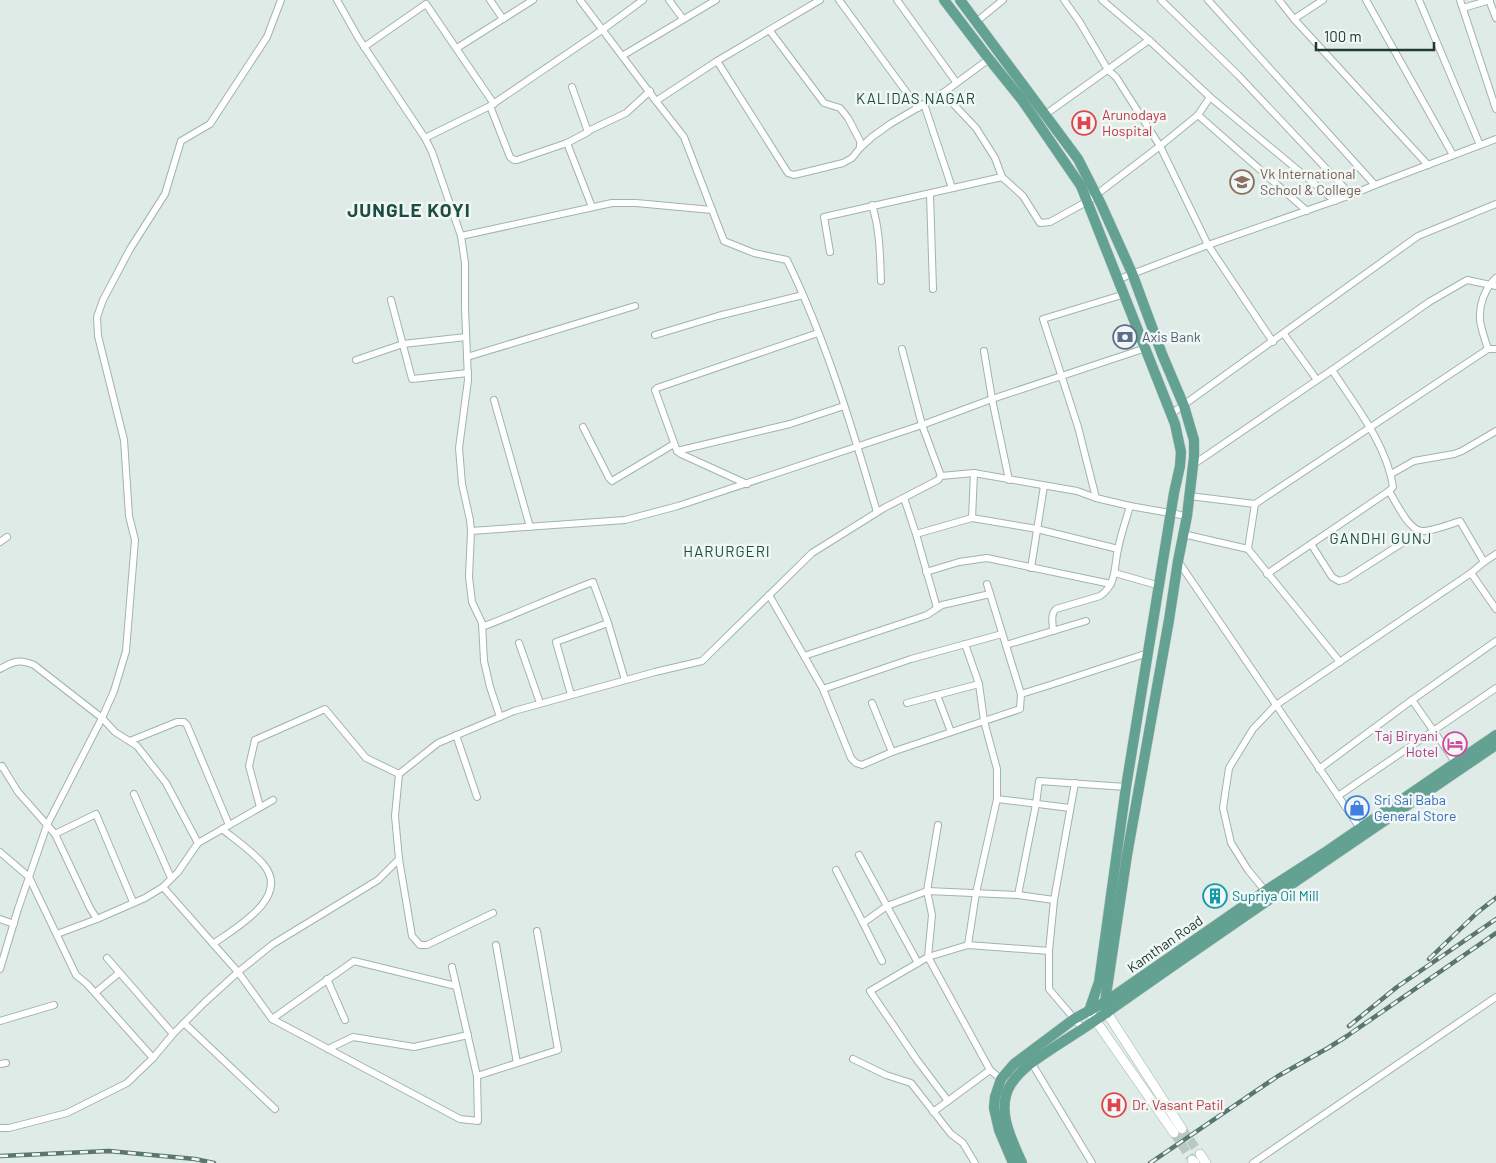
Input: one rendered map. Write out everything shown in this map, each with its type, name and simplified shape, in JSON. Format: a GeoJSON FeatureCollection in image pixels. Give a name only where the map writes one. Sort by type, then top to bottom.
{"type":"FeatureCollection","features":[{"type":"Feature","properties":{"kind":"main road"},"geometry":{"type":"LineString","coordinates":[[944,0],[1022,100],[1078,180],[1172,414],[1181,452],[1126,786],[1099,982],[1092,1016]]}},
{"type":"Feature","properties":{"kind":"main road"},"geometry":{"type":"LineString","coordinates":[[960,0],[1078,159],[1132,273],[1162,354],[1184,406],[1194,440],[1187,516],[1127,855],[1109,982],[1106,990],[1105,1002],[1107,1013]]}},
{"type":"Feature","properties":{"kind":"main road","name":"Kamthan Road"},"geometry":{"type":"LineString","coordinates":[[1362,832],[1496,735]]}},
{"type":"Feature","properties":{"kind":"main road","name":"Kamthan Road"},"geometry":{"type":"LineString","coordinates":[[1013,1163],[999,1130],[994,1108],[1000,1079],[1031,1062],[1082,1028],[1105,1002],[1496,746]]}},
{"type":"Feature","properties":{"kind":"main road","name":"Kamthan Road"},"geometry":{"type":"LineString","coordinates":[[1022,1163],[1009,1134],[1004,1112],[1005,1100],[1015,1071],[1074,1019],[1107,1013],[1268,895]]}},
{"type":"Feature","properties":{"kind":"street"},"geometry":{"type":"LineString","coordinates":[[0,969],[47,825],[102,718],[114,691],[126,652],[135,540],[128,516],[124,440],[100,342],[97,323],[98,312],[127,254],[165,194],[181,141],[210,124],[267,37],[280,0]]}},
{"type":"Feature","properties":{"kind":"street"},"geometry":{"type":"LineString","coordinates":[[337,0],[364,47],[425,138],[432,152],[461,236],[465,263],[468,373],[465,414],[459,448],[462,484],[470,531],[469,577],[472,602],[482,623],[484,661],[490,687],[500,716]]}},
{"type":"Feature","properties":{"kind":"street"},"geometry":{"type":"LineString","coordinates":[[490,0],[503,19]]}},
{"type":"Feature","properties":{"kind":"street"},"geometry":{"type":"LineString","coordinates":[[457,48],[533,0]]}},
{"type":"Feature","properties":{"kind":"street"},"geometry":{"type":"LineString","coordinates":[[580,0],[684,137],[724,241],[754,253],[787,260],[818,333],[858,446],[877,512]]}},
{"type":"Feature","properties":{"kind":"street"},"geometry":{"type":"LineString","coordinates":[[425,138],[492,105],[643,0]]}},
{"type":"Feature","properties":{"kind":"street"},"geometry":{"type":"LineString","coordinates":[[669,0],[683,19]]}},
{"type":"Feature","properties":{"kind":"street"},"geometry":{"type":"LineString","coordinates":[[622,56],[716,0]]}},
{"type":"Feature","properties":{"kind":"street"},"geometry":{"type":"LineString","coordinates":[[656,100],[717,61],[820,0]]}},
{"type":"Feature","properties":{"kind":"street"},"geometry":{"type":"LineString","coordinates":[[839,0],[921,106],[952,188]]}},
{"type":"Feature","properties":{"kind":"street"},"geometry":{"type":"LineString","coordinates":[[896,0],[956,82]]}},
{"type":"Feature","properties":{"kind":"street"},"geometry":{"type":"LineString","coordinates":[[976,22],[1003,0]]}},
{"type":"Feature","properties":{"kind":"street"},"geometry":{"type":"LineString","coordinates":[[1064,0],[1079,21],[1108,70],[1116,77],[1160,146],[1208,245],[1273,342]]}},
{"type":"Feature","properties":{"kind":"street"},"geometry":{"type":"LineString","coordinates":[[1102,0],[1149,40],[1210,97],[1335,201]]}},
{"type":"Feature","properties":{"kind":"street"},"geometry":{"type":"LineString","coordinates":[[1161,0],[1238,75],[1351,195]]}},
{"type":"Feature","properties":{"kind":"street"},"geometry":{"type":"LineString","coordinates":[[1208,0],[1375,185]]}},
{"type":"Feature","properties":{"kind":"street"},"geometry":{"type":"LineString","coordinates":[[1279,0],[1294,19],[1428,165]]}},
{"type":"Feature","properties":{"kind":"street"},"geometry":{"type":"LineString","coordinates":[[1294,19],[1323,0]]}},
{"type":"Feature","properties":{"kind":"street"},"geometry":{"type":"LineString","coordinates":[[1366,0],[1453,155]]}},
{"type":"Feature","properties":{"kind":"street"},"geometry":{"type":"LineString","coordinates":[[1419,0],[1480,145]]}},
{"type":"Feature","properties":{"kind":"street"},"geometry":{"type":"LineString","coordinates":[[1460,0],[1496,108]]}},
{"type":"Feature","properties":{"kind":"street"},"geometry":{"type":"LineString","coordinates":[[1462,8],[1489,0],[1496,18]]}},
{"type":"Feature","properties":{"kind":"street"},"geometry":{"type":"LineString","coordinates":[[364,47],[429,2],[492,105],[510,157],[514,160],[567,143],[587,134],[588,131],[626,113],[650,91]]}},
{"type":"Feature","properties":{"kind":"street"},"geometry":{"type":"LineString","coordinates":[[770,31],[824,103],[840,108],[848,118],[860,141],[860,148]]}},
{"type":"Feature","properties":{"kind":"street"},"geometry":{"type":"LineString","coordinates":[[1046,114],[1149,40]]}},
{"type":"Feature","properties":{"kind":"street"},"geometry":{"type":"LineString","coordinates":[[717,61],[788,173],[794,175],[843,163],[852,158],[872,137],[890,124],[943,93],[989,59]]}},
{"type":"Feature","properties":{"kind":"street"},"geometry":{"type":"LineString","coordinates":[[572,87],[588,131]]}},
{"type":"Feature","properties":{"kind":"street"},"geometry":{"type":"LineString","coordinates":[[943,93],[976,128],[994,158],[1002,177],[1023,196],[1040,223],[1050,222],[1088,201],[1198,115],[1210,97]]}},
{"type":"Feature","properties":{"kind":"street"},"geometry":{"type":"LineString","coordinates":[[1198,115],[1307,211]]}},
{"type":"Feature","properties":{"kind":"street"},"geometry":{"type":"LineString","coordinates":[[1119,279],[1208,245],[1335,201],[1496,139]]}},
{"type":"Feature","properties":{"kind":"street"},"geometry":{"type":"LineString","coordinates":[[567,143],[592,207]]}},
{"type":"Feature","properties":{"kind":"street"},"geometry":{"type":"LineString","coordinates":[[830,252],[824,217],[1002,177]]}},
{"type":"Feature","properties":{"kind":"street"},"geometry":{"type":"LineString","coordinates":[[930,194],[933,289]]}},
{"type":"Feature","properties":{"kind":"street"},"geometry":{"type":"LineString","coordinates":[[461,236],[612,203],[636,203],[712,210]]}},
{"type":"Feature","properties":{"kind":"street"},"geometry":{"type":"LineString","coordinates":[[1172,414],[1418,236],[1496,204]]}},
{"type":"Feature","properties":{"kind":"street"},"geometry":{"type":"LineString","coordinates":[[872,205],[880,241],[881,281]]}},
{"type":"Feature","properties":{"kind":"street"},"geometry":{"type":"LineString","coordinates":[[1488,349],[1479,316],[1488,284],[1496,278]]}},
{"type":"Feature","properties":{"kind":"street"},"geometry":{"type":"LineString","coordinates":[[1193,465],[1429,302],[1467,280],[1496,286]]}},
{"type":"Feature","properties":{"kind":"street"},"geometry":{"type":"LineString","coordinates":[[1096,498],[1078,427],[1044,319],[1124,294]]}},
{"type":"Feature","properties":{"kind":"street"},"geometry":{"type":"LineString","coordinates":[[655,335],[718,316],[803,295]]}},
{"type":"Feature","properties":{"kind":"street"},"geometry":{"type":"LineString","coordinates":[[391,300],[412,379],[468,373]]}},
{"type":"Feature","properties":{"kind":"street"},"geometry":{"type":"LineString","coordinates":[[467,357],[635,306]]}},
{"type":"Feature","properties":{"kind":"street"},"geometry":{"type":"LineString","coordinates":[[747,484],[678,451],[655,391],[656,388],[818,333]]}},
{"type":"Feature","properties":{"kind":"street"},"geometry":{"type":"LineString","coordinates":[[1284,334],[1317,380]]}},
{"type":"Feature","properties":{"kind":"street"},"geometry":{"type":"LineString","coordinates":[[356,360],[403,344],[466,337]]}},
{"type":"Feature","properties":{"kind":"street"},"geometry":{"type":"LineString","coordinates":[[470,531],[626,520],[678,506],[922,426],[992,399],[1146,348]]}},
{"type":"Feature","properties":{"kind":"street"},"geometry":{"type":"LineString","coordinates":[[902,349],[922,426],[941,476]]}},
{"type":"Feature","properties":{"kind":"street"},"geometry":{"type":"LineString","coordinates":[[1189,496],[1255,504],[1488,349],[1496,349]]}},
{"type":"Feature","properties":{"kind":"street"},"geometry":{"type":"LineString","coordinates":[[984,351],[1009,480]]}},
{"type":"Feature","properties":{"kind":"street"},"geometry":{"type":"LineString","coordinates":[[1268,574],[1393,487],[1391,474],[1370,428],[1332,370]]}},
{"type":"Feature","properties":{"kind":"street"},"geometry":{"type":"LineString","coordinates":[[494,400],[530,527]]}},
{"type":"Feature","properties":{"kind":"street"},"geometry":{"type":"LineString","coordinates":[[678,451],[790,424],[844,406]]}},
{"type":"Feature","properties":{"kind":"street"},"geometry":{"type":"LineString","coordinates":[[583,427],[612,481],[674,444]]}},
{"type":"Feature","properties":{"kind":"street"},"geometry":{"type":"LineString","coordinates":[[1391,474],[1420,459],[1447,456],[1462,451],[1496,431]]}},
{"type":"Feature","properties":{"kind":"street"},"geometry":{"type":"LineString","coordinates":[[972,518],[974,473]]}},
{"type":"Feature","properties":{"kind":"street"},"geometry":{"type":"LineString","coordinates":[[493,913],[426,945],[420,944],[412,936],[399,859],[396,816],[399,774],[438,743],[500,716],[540,703],[702,662],[812,553],[877,512],[938,480],[941,476],[974,473],[1077,491],[1096,498],[1130,506],[1187,516]]}},
{"type":"Feature","properties":{"kind":"street"},"geometry":{"type":"LineString","coordinates":[[1031,568],[1044,486]]}},
{"type":"Feature","properties":{"kind":"street"},"geometry":{"type":"LineString","coordinates":[[1389,491],[1410,525],[1421,531]]}},
{"type":"Feature","properties":{"kind":"street"},"geometry":{"type":"LineString","coordinates":[[904,498],[937,608]]}},
{"type":"Feature","properties":{"kind":"street"},"geometry":{"type":"LineString","coordinates":[[1248,548],[1255,504]]}},
{"type":"Feature","properties":{"kind":"street"},"geometry":{"type":"LineString","coordinates":[[1053,630],[1052,616],[1056,609],[1100,596],[1110,584],[1115,573],[1118,549],[1130,506]]}},
{"type":"Feature","properties":{"kind":"street"},"geometry":{"type":"LineString","coordinates":[[916,534],[972,518],[1037,530],[1118,549]]}},
{"type":"Feature","properties":{"kind":"street"},"geometry":{"type":"LineString","coordinates":[[1311,544],[1332,577],[1339,581],[1346,579],[1421,531],[1460,521],[1484,562]]}},
{"type":"Feature","properties":{"kind":"street"},"geometry":{"type":"LineString","coordinates":[[1183,534],[1248,548],[1340,662]]}},
{"type":"Feature","properties":{"kind":"street"},"geometry":{"type":"LineString","coordinates":[[0,542],[7,537]]}},
{"type":"Feature","properties":{"kind":"street"},"geometry":{"type":"LineString","coordinates":[[1268,895],[1248,870],[1231,843],[1223,808],[1229,768],[1253,729],[1276,705],[1471,573],[1496,554]]}},
{"type":"Feature","properties":{"kind":"street"},"geometry":{"type":"LineString","coordinates":[[926,572],[959,562],[987,558],[1110,584]]}},
{"type":"Feature","properties":{"kind":"street"},"geometry":{"type":"LineString","coordinates":[[1178,562],[1362,832]]}},
{"type":"Feature","properties":{"kind":"street"},"geometry":{"type":"LineString","coordinates":[[1115,573],[1160,586]]}},
{"type":"Feature","properties":{"kind":"street"},"geometry":{"type":"LineString","coordinates":[[1471,573],[1496,609]]}},
{"type":"Feature","properties":{"kind":"street"},"geometry":{"type":"LineString","coordinates":[[482,627],[523,612],[554,596],[593,582],[608,623],[625,680]]}},
{"type":"Feature","properties":{"kind":"street"},"geometry":{"type":"LineString","coordinates":[[769,595],[823,689],[851,758],[856,763],[862,764],[1020,708],[1021,694],[987,584]]}},
{"type":"Feature","properties":{"kind":"street"},"geometry":{"type":"LineString","coordinates":[[804,656],[927,615],[942,605],[990,594]]}},
{"type":"Feature","properties":{"kind":"street"},"geometry":{"type":"LineString","coordinates":[[1006,645],[1086,621]]}},
{"type":"Feature","properties":{"kind":"street"},"geometry":{"type":"LineString","coordinates":[[570,695],[556,642],[608,623]]}},
{"type":"Feature","properties":{"kind":"street"},"geometry":{"type":"LineString","coordinates":[[823,689],[911,659],[1002,634]]}},
{"type":"Feature","properties":{"kind":"street"},"geometry":{"type":"LineString","coordinates":[[1319,769],[1496,641]]}},
{"type":"Feature","properties":{"kind":"street"},"geometry":{"type":"LineString","coordinates":[[519,643],[540,703]]}},
{"type":"Feature","properties":{"kind":"street"},"geometry":{"type":"LineString","coordinates":[[965,644],[979,684],[984,721],[997,769],[997,799],[976,893],[968,945]]}},
{"type":"Feature","properties":{"kind":"street"},"geometry":{"type":"LineString","coordinates":[[1021,694],[1148,654]]}},
{"type":"Feature","properties":{"kind":"street"},"geometry":{"type":"LineString","coordinates":[[0,669],[13,662],[24,660],[34,665],[102,718],[115,732],[137,746],[166,783],[198,843]]}},
{"type":"Feature","properties":{"kind":"street"},"geometry":{"type":"LineString","coordinates":[[907,703],[979,684]]}},
{"type":"Feature","properties":{"kind":"street"},"geometry":{"type":"LineString","coordinates":[[1338,796],[1496,688]]}},
{"type":"Feature","properties":{"kind":"street"},"geometry":{"type":"LineString","coordinates":[[937,695],[951,732]]}},
{"type":"Feature","properties":{"kind":"street"},"geometry":{"type":"LineString","coordinates":[[1412,700],[1456,763]]}},
{"type":"Feature","properties":{"kind":"street"},"geometry":{"type":"LineString","coordinates":[[872,703],[892,752]]}},
{"type":"Feature","properties":{"kind":"street"},"geometry":{"type":"LineString","coordinates":[[260,807],[249,766],[255,740],[325,709],[366,758],[399,774]]}},
{"type":"Feature","properties":{"kind":"street"},"geometry":{"type":"LineString","coordinates":[[130,741],[177,722],[184,722],[229,825]]}},
{"type":"Feature","properties":{"kind":"street"},"geometry":{"type":"LineString","coordinates":[[456,735],[476,797]]}},
{"type":"Feature","properties":{"kind":"street"},"geometry":{"type":"LineString","coordinates":[[0,767],[2,766],[18,792],[55,834],[97,919]]}},
{"type":"Feature","properties":{"kind":"street"},"geometry":{"type":"LineString","coordinates":[[1018,895],[1039,781],[1126,786]]}},
{"type":"Feature","properties":{"kind":"street"},"geometry":{"type":"LineString","coordinates":[[1075,783],[1054,900],[1049,951],[1049,990],[1082,1028]]}},
{"type":"Feature","properties":{"kind":"street"},"geometry":{"type":"LineString","coordinates":[[134,794],[171,878]]}},
{"type":"Feature","properties":{"kind":"street"},"geometry":{"type":"LineString","coordinates":[[997,799],[1070,808]]}},
{"type":"Feature","properties":{"kind":"street"},"geometry":{"type":"LineString","coordinates":[[57,934],[145,898],[163,887],[178,872],[198,843],[273,800]]}},
{"type":"Feature","properties":{"kind":"street"},"geometry":{"type":"LineString","coordinates":[[55,834],[96,814],[133,902]]}},
{"type":"Feature","properties":{"kind":"street"},"geometry":{"type":"LineString","coordinates":[[938,825],[927,890],[932,915],[928,957],[990,1070],[1000,1079]]}},
{"type":"Feature","properties":{"kind":"street"},"geometry":{"type":"LineString","coordinates":[[213,944],[263,905],[271,886],[270,875],[265,866],[222,829]]}},
{"type":"Feature","properties":{"kind":"street"},"geometry":{"type":"LineString","coordinates":[[0,852],[29,877],[76,975],[95,993],[154,1058]]}},
{"type":"Feature","properties":{"kind":"street"},"geometry":{"type":"LineString","coordinates":[[859,855],[918,963]]}},
{"type":"Feature","properties":{"kind":"street"},"geometry":{"type":"LineString","coordinates":[[0,1128],[9,1128],[67,1113],[127,1083],[154,1058],[184,1023],[238,972],[273,944],[378,880],[399,859]]}},
{"type":"Feature","properties":{"kind":"street"},"geometry":{"type":"LineString","coordinates":[[836,870],[882,961]]}},
{"type":"Feature","properties":{"kind":"street"},"geometry":{"type":"LineString","coordinates":[[163,887],[238,972],[272,1019],[460,1119],[478,1121],[477,1076],[452,967]]}},
{"type":"Feature","properties":{"kind":"street"},"geometry":{"type":"LineString","coordinates":[[863,923],[887,906],[927,890],[1018,895],[1054,900]]}},
{"type":"Feature","properties":{"kind":"street"},"geometry":{"type":"LineString","coordinates":[[0,919],[14,924]]}},
{"type":"Feature","properties":{"kind":"street"},"geometry":{"type":"LineString","coordinates":[[477,1076],[558,1050],[537,931]]}},
{"type":"Feature","properties":{"kind":"street"},"geometry":{"type":"LineString","coordinates":[[496,945],[517,1063]]}},
{"type":"Feature","properties":{"kind":"street"},"geometry":{"type":"LineString","coordinates":[[948,1101],[917,1060],[870,991],[928,957],[968,945],[1049,951]]}},
{"type":"Feature","properties":{"kind":"street"},"geometry":{"type":"LineString","coordinates":[[107,958],[173,1034]]}},
{"type":"Feature","properties":{"kind":"street"},"geometry":{"type":"LineString","coordinates":[[272,1019],[354,960],[456,986]]}},
{"type":"Feature","properties":{"kind":"street"},"geometry":{"type":"LineString","coordinates":[[95,993],[120,973]]}},
{"type":"Feature","properties":{"kind":"street"},"geometry":{"type":"LineString","coordinates":[[328,979],[346,1020]]}},
{"type":"Feature","properties":{"kind":"street"},"geometry":{"type":"LineString","coordinates":[[1253,1163],[1496,997]]}},
{"type":"Feature","properties":{"kind":"street"},"geometry":{"type":"LineString","coordinates":[[0,1021],[54,1005]]}},
{"type":"Feature","properties":{"kind":"street"},"geometry":{"type":"LineString","coordinates":[[1092,1016],[1178,1131],[1107,1013]]}},
{"type":"Feature","properties":{"kind":"street"},"geometry":{"type":"LineString","coordinates":[[184,1023],[275,1109]]}},
{"type":"Feature","properties":{"kind":"street"},"geometry":{"type":"LineString","coordinates":[[328,1049],[350,1038],[414,1047],[468,1035]]}},
{"type":"Feature","properties":{"kind":"street"},"geometry":{"type":"LineString","coordinates":[[853,1059],[886,1075],[911,1082],[951,1134],[963,1143],[975,1163]]}},
{"type":"Feature","properties":{"kind":"street"},"geometry":{"type":"LineString","coordinates":[[1031,1062],[1092,1163]]}},
{"type":"Feature","properties":{"kind":"street"},"geometry":{"type":"LineString","coordinates":[[933,1112],[990,1070]]}},
{"type":"Feature","properties":{"kind":"street"},"geometry":{"type":"LineString","coordinates":[[1196,1159],[1206,1163]]}},
{"type":"Feature","properties":{"kind":"tunnel"},"geometry":{"type":"LineString","coordinates":[[1182,1129],[1200,1154]]}},
{"type":"Feature","properties":{"kind":"tunnel"},"geometry":{"type":"LineString","coordinates":[[1174,1133],[1192,1160]]}},
{"type":"Feature","properties":{"kind":"railway"},"geometry":{"type":"LineString","coordinates":[[1429,959],[1478,912],[1496,898]]}},
{"type":"Feature","properties":{"kind":"railway"},"geometry":{"type":"LineString","coordinates":[[1349,1026],[1397,987],[1496,919]]}},
{"type":"Feature","properties":{"kind":"railway"},"geometry":{"type":"LineString","coordinates":[[1150,1163],[1278,1076],[1347,1036],[1496,933]]}},
{"type":"Feature","properties":{"kind":"railway"},"geometry":{"type":"LineString","coordinates":[[0,1156],[109,1151],[195,1159],[214,1163]]}},
{"type":"Feature","properties":{"kind":"place","name":"Arunodaya Hospital"},"geometry":{"type":"Point","coordinates":[1084,123]}},
{"type":"Feature","properties":{"kind":"place","name":"Vk International School & College"},"geometry":{"type":"Point","coordinates":[1242,182]}},
{"type":"Feature","properties":{"kind":"place","name":"Axis Bank"},"geometry":{"type":"Point","coordinates":[1125,337]}},
{"type":"Feature","properties":{"kind":"place","name":"Taj Biryani Hotel"},"geometry":{"type":"Point","coordinates":[1455,744]}},
{"type":"Feature","properties":{"kind":"place","name":"Sri Sai Baba General Store"},"geometry":{"type":"Point","coordinates":[1357,808]}},
{"type":"Feature","properties":{"kind":"place","name":"Supriya Oil Mill"},"geometry":{"type":"Point","coordinates":[1215,896]}},
{"type":"Feature","properties":{"kind":"place","name":"Dr. Vasant Patil"},"geometry":{"type":"Point","coordinates":[1114,1105]}},
{"type":"Feature","properties":{"kind":"district","name":"KALIDAS NAGAR"},"geometry":{"type":"Point","coordinates":[916,99]}},
{"type":"Feature","properties":{"kind":"district","name":"JUNGLE KOYI"},"geometry":{"type":"Point","coordinates":[409,210]}},
{"type":"Feature","properties":{"kind":"district","name":"GANDHI GUNJ"},"geometry":{"type":"Point","coordinates":[1381,539]}},
{"type":"Feature","properties":{"kind":"district","name":"HARURGERI"},"geometry":{"type":"Point","coordinates":[727,552]}}]}
